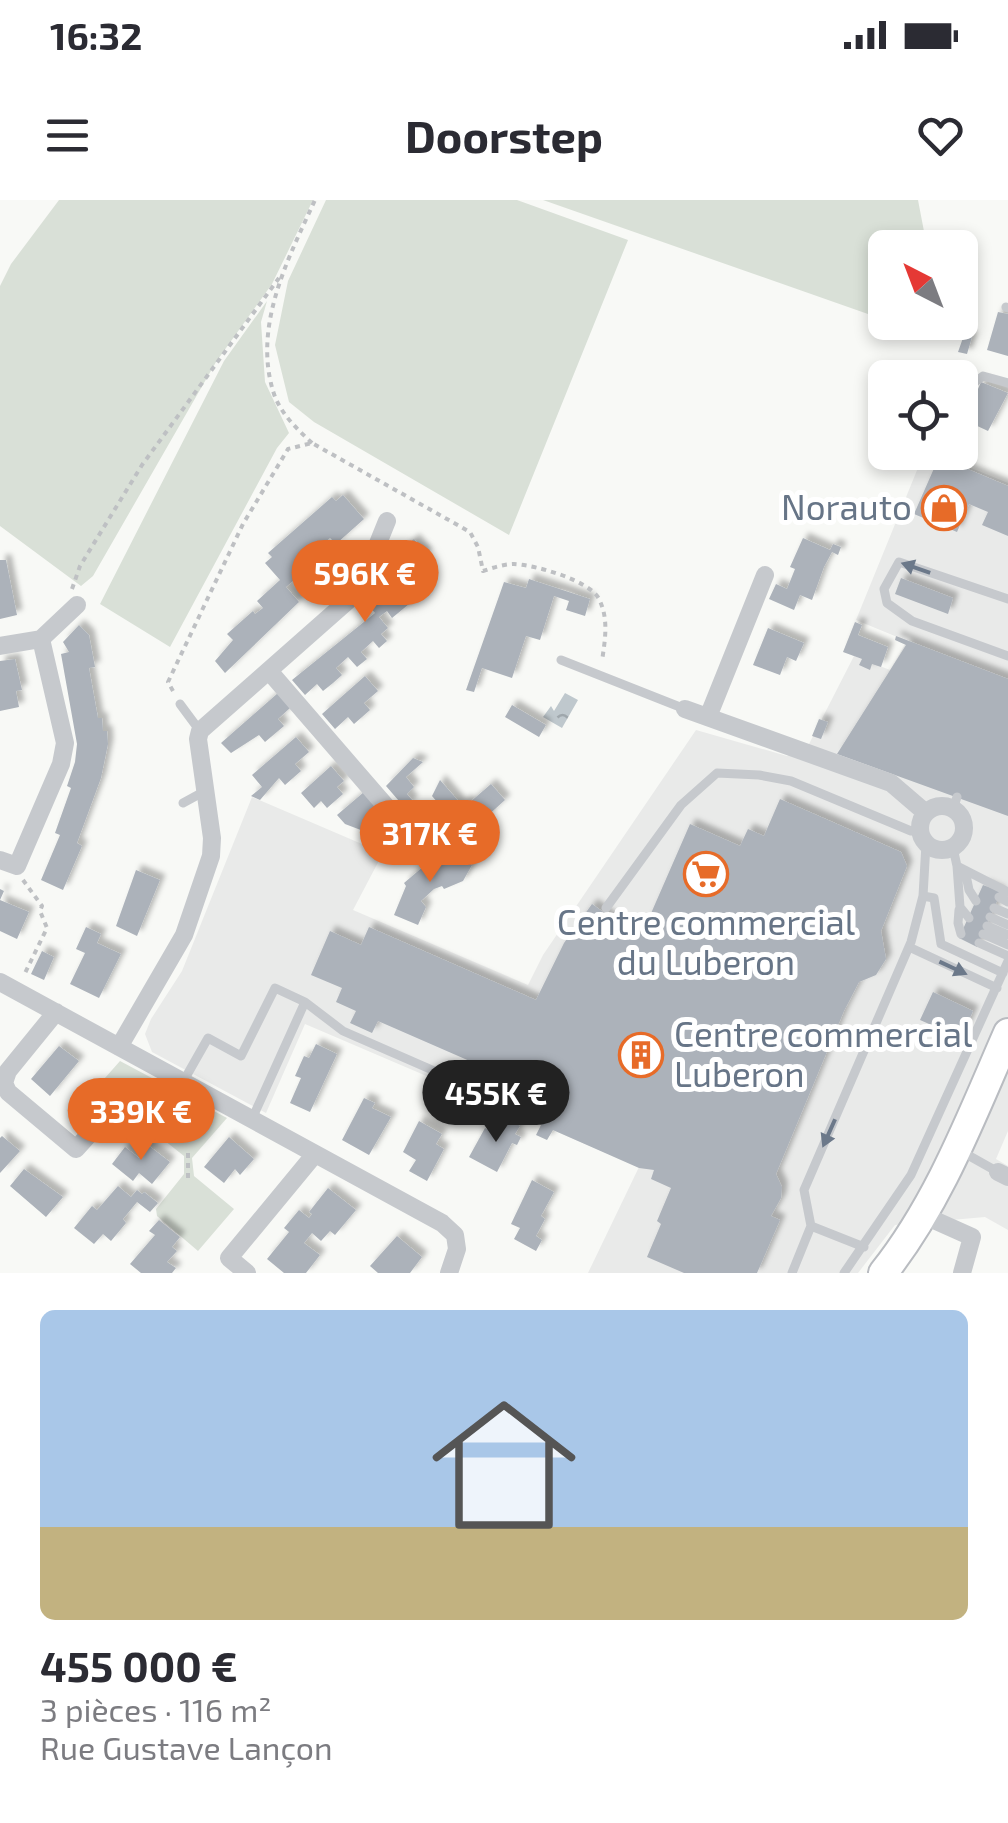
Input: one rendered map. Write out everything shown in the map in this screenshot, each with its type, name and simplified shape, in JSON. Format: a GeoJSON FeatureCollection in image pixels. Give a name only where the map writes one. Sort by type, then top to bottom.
{"type":"FeatureCollection","features":[{"type":"Feature","properties":{"kind":"main road"},"geometry":{"type":"LineString","coordinates":[[883,1273],[938,1188],[1008,1033]]}},
{"type":"Feature","properties":{"kind":"main road"},"geometry":{"type":"LineString","coordinates":[[900,1273],[934,1220],[1008,1065]]}},
{"type":"Feature","properties":{"kind":"street"},"geometry":{"type":"LineString","coordinates":[[120,1047],[184,935],[206,872],[212,838],[200,731],[352,598],[388,521]]}},
{"type":"Feature","properties":{"kind":"street"},"geometry":{"type":"LineString","coordinates":[[708,717],[764,575]]}},
{"type":"Feature","properties":{"kind":"street"},"geometry":{"type":"LineString","coordinates":[[0,646],[41,640],[74,599]]}},
{"type":"Feature","properties":{"kind":"street"},"geometry":{"type":"LineString","coordinates":[[6,862],[17,866],[61,764],[65,743],[41,640]]}},
{"type":"Feature","properties":{"kind":"street"},"geometry":{"type":"LineString","coordinates":[[269,670],[403,826],[407,833],[403,844]]}},
{"type":"Feature","properties":{"kind":"street"},"geometry":{"type":"LineString","coordinates":[[686,709],[913,790],[924,829],[939,850],[958,861],[964,828],[956,803],[939,806],[924,829]]}},
{"type":"Feature","properties":{"kind":"street"},"geometry":{"type":"LineString","coordinates":[[8,986],[442,1223],[455,1235],[457,1249],[449,1273]]}},
{"type":"Feature","properties":{"kind":"street"},"geometry":{"type":"LineString","coordinates":[[56,1012],[8,1071],[4,1083],[8,1092],[76,1149],[104,1118]]}},
{"type":"Feature","properties":{"kind":"street"},"geometry":{"type":"LineString","coordinates":[[247,1273],[229,1258],[315,1154]]}},
{"type":"Feature","properties":{"kind":"street"},"geometry":{"type":"LineString","coordinates":[[934,1220],[972,1237],[962,1273]]}},
{"type":"Feature","properties":{"kind":"lane"},"geometry":{"type":"LineString","coordinates":[[978,380],[983,376],[1008,382]]}},
{"type":"Feature","properties":{"kind":"lane"},"geometry":{"type":"LineString","coordinates":[[1007,653],[912,621],[887,603],[884,589],[898,562],[1008,599]]}},
{"type":"Feature","properties":{"kind":"lane"},"geometry":{"type":"LineString","coordinates":[[561,660],[686,709]]}},
{"type":"Feature","properties":{"kind":"lane"},"geometry":{"type":"LineString","coordinates":[[180,704],[200,731]]}},
{"type":"Feature","properties":{"kind":"lane"},"geometry":{"type":"LineString","coordinates":[[606,908],[681,806],[717,774],[759,774],[790,782],[911,830],[924,829],[922,896],[910,947],[804,1190],[812,1226],[792,1273]]}},
{"type":"Feature","properties":{"kind":"lane"},"geometry":{"type":"LineString","coordinates":[[183,803],[205,790]]}},
{"type":"Feature","properties":{"kind":"lane"},"geometry":{"type":"LineString","coordinates":[[958,861],[968,884],[969,918]]}},
{"type":"Feature","properties":{"kind":"lane"},"geometry":{"type":"LineString","coordinates":[[958,861],[958,923],[969,918]]}},
{"type":"Feature","properties":{"kind":"lane"},"geometry":{"type":"LineString","coordinates":[[958,861],[1008,935]]}},
{"type":"Feature","properties":{"kind":"lane"},"geometry":{"type":"LineString","coordinates":[[968,884],[981,890]]}},
{"type":"Feature","properties":{"kind":"lane"},"geometry":{"type":"LineString","coordinates":[[922,896],[934,898],[941,944],[1003,973]]}},
{"type":"Feature","properties":{"kind":"lane"},"geometry":{"type":"LineString","coordinates":[[960,907],[969,918]]}},
{"type":"Feature","properties":{"kind":"lane"},"geometry":{"type":"LineString","coordinates":[[993,915],[1008,914]]}},
{"type":"Feature","properties":{"kind":"lane"},"geometry":{"type":"LineString","coordinates":[[993,915],[1008,925]]}},
{"type":"Feature","properties":{"kind":"lane"},"geometry":{"type":"LineString","coordinates":[[993,915],[1008,946]]}},
{"type":"Feature","properties":{"kind":"lane"},"geometry":{"type":"LineString","coordinates":[[844,1273],[911,1175],[1003,973],[1008,958],[993,915]]}},
{"type":"Feature","properties":{"kind":"lane"},"geometry":{"type":"LineString","coordinates":[[910,947],[996,988]]}},
{"type":"Feature","properties":{"kind":"lane"},"geometry":{"type":"LineString","coordinates":[[183,1082],[208,1038],[241,1056],[275,988],[306,1002],[343,1031],[486,1094]]}},
{"type":"Feature","properties":{"kind":"lane"},"geometry":{"type":"LineString","coordinates":[[252,1120],[306,1002]]}},
{"type":"Feature","properties":{"kind":"lane"},"geometry":{"type":"LineString","coordinates":[[966,1154],[1003,1175]]}},
{"type":"Feature","properties":{"kind":"lane"},"geometry":{"type":"LineString","coordinates":[[812,1226],[864,1247]]}},
{"type":"Feature","properties":{"kind":"path"},"geometry":{"type":"LineString","coordinates":[[74,599],[80,566],[142,466],[279,278],[315,200]]}},
{"type":"Feature","properties":{"kind":"path"},"geometry":{"type":"LineString","coordinates":[[279,278],[267,346],[274,394],[290,422],[312,443],[470,532],[483,570],[512,564],[590,586],[600,601],[607,626],[600,675]]}},
{"type":"Feature","properties":{"kind":"path"},"geometry":{"type":"LineString","coordinates":[[180,704],[168,682],[243,524],[288,448],[312,443]]}},
{"type":"Feature","properties":{"kind":"path"},"geometry":{"type":"LineString","coordinates":[[6,862],[42,906],[40,912],[48,928],[8,986]]}},
{"type":"Feature","properties":{"kind":"path"},"geometry":{"type":"LineString","coordinates":[[188,1153],[188,1178]]}},
{"type":"Feature","properties":{"kind":"shaded area"},"geometry":{"type":"Polygon","coordinates":[[[59,200],[313,200],[272,284],[216,362],[93,576],[81,586],[0,526],[0,286],[11,264],[59,200]]]}},
{"type":"Feature","properties":{"kind":"shaded area"},"geometry":{"type":"Polygon","coordinates":[[[326,200],[517,200],[628,240],[509,535],[314,422],[289,402],[275,345],[288,281],[326,200]]]}},
{"type":"Feature","properties":{"kind":"shaded area"},"geometry":{"type":"Polygon","coordinates":[[[543,200],[918,200],[924,230],[868,230],[868,314],[543,200]]]}},
{"type":"Feature","properties":{"kind":"shaded area"},"geometry":{"type":"Polygon","coordinates":[[[267,301],[261,322],[265,382],[289,433],[277,448],[170,647],[100,604],[224,361],[267,301]]]}},
{"type":"Feature","properties":{"kind":"shaded area"},"geometry":{"type":"Polygon","coordinates":[[[917,470],[976,470],[1008,483],[1008,1131],[996,1159],[1008,1166],[1008,1230],[985,1217],[895,1225],[858,1273],[588,1273],[639,1167],[305,1024],[266,1113],[152,1052],[145,1034],[182,971],[252,797],[383,853],[353,910],[528,985],[543,955],[696,730],[787,756],[809,744],[854,656],[890,670],[907,641],[856,620],[917,470]]]}},
{"type":"Feature","properties":{"kind":"shaded area"},"geometry":{"type":"Polygon","coordinates":[[[120,1061],[227,1118],[192,1158],[194,1176],[234,1209],[198,1251],[157,1216],[156,1209],[184,1174],[184,1156],[97,1087],[120,1061]]]}},
{"type":"Feature","properties":{"kind":"water"},"geometry":{"type":"Polygon","coordinates":[[[565,693],[578,700],[562,728],[543,717],[551,706],[554,711],[565,693]]]}},
{"type":"Feature","properties":{"kind":"building"},"geometry":{"type":"Polygon","coordinates":[[[998,312],[1008,314],[1008,356],[987,350],[998,312]]]}},
{"type":"Feature","properties":{"kind":"building"},"geometry":{"type":"Polygon","coordinates":[[[962,340],[971,340],[967,354],[958,352],[962,340]]]}},
{"type":"Feature","properties":{"kind":"building"},"geometry":{"type":"Polygon","coordinates":[[[981,382],[1008,393],[988,431],[978,426],[981,382]]]}},
{"type":"Feature","properties":{"kind":"building"},"geometry":{"type":"Polygon","coordinates":[[[933,470],[970,470],[1008,486],[1008,536],[982,525],[988,512],[969,504],[957,532],[914,514],[933,470]]]}},
{"type":"Feature","properties":{"kind":"building"},"geometry":{"type":"Polygon","coordinates":[[[343,495],[364,519],[336,544],[330,538],[322,545],[328,551],[286,587],[299,602],[225,673],[215,661],[233,640],[227,634],[253,611],[255,614],[263,608],[257,601],[280,580],[265,563],[272,557],[268,553],[332,497],[336,501],[343,495]]]}},
{"type":"Feature","properties":{"kind":"building"},"geometry":{"type":"Polygon","coordinates":[[[803,538],[830,550],[833,544],[841,547],[838,555],[832,552],[812,600],[800,595],[794,610],[769,599],[776,584],[787,589],[795,569],[790,567],[803,538]]]}},
{"type":"Feature","properties":{"kind":"building"},"geometry":{"type":"Polygon","coordinates":[[[414,539],[427,554],[408,570],[417,579],[403,597],[409,604],[392,618],[387,611],[379,617],[388,628],[381,634],[387,641],[379,648],[373,641],[361,652],[367,659],[357,667],[348,657],[336,668],[342,675],[333,683],[323,691],[317,684],[305,695],[292,680],[375,613],[366,603],[397,576],[390,568],[399,560],[395,556],[414,539]]]}},
{"type":"Feature","properties":{"kind":"building"},"geometry":{"type":"Polygon","coordinates":[[[0,560],[6,560],[17,615],[0,619],[0,560]]]}},
{"type":"Feature","properties":{"kind":"building"},"geometry":{"type":"Polygon","coordinates":[[[901,578],[953,598],[948,614],[895,594],[901,578]]]}},
{"type":"Feature","properties":{"kind":"building"},"geometry":{"type":"Polygon","coordinates":[[[529,579],[590,599],[585,616],[566,610],[569,601],[554,596],[540,640],[526,636],[512,678],[482,668],[474,692],[466,690],[504,582],[526,588],[529,579]]]}},
{"type":"Feature","properties":{"kind":"building"},"geometry":{"type":"Polygon","coordinates":[[[855,622],[862,625],[858,635],[888,647],[881,667],[872,664],[870,670],[859,665],[862,659],[843,652],[855,622]]]}},
{"type":"Feature","properties":{"kind":"building"},"geometry":{"type":"Polygon","coordinates":[[[79,625],[89,635],[95,667],[89,668],[98,718],[102,718],[103,731],[107,731],[108,744],[101,778],[77,843],[82,846],[63,890],[41,880],[60,835],[55,833],[71,788],[67,786],[75,762],[77,744],[61,654],[69,652],[63,642],[79,625]]]}},
{"type":"Feature","properties":{"kind":"building"},"geometry":{"type":"Polygon","coordinates":[[[768,628],[804,643],[796,661],[787,657],[780,675],[753,665],[768,628]]]}},
{"type":"Feature","properties":{"kind":"building"},"geometry":{"type":"Polygon","coordinates":[[[896,636],[1008,679],[1008,816],[837,754],[906,645],[895,640],[896,636]]]}},
{"type":"Feature","properties":{"kind":"building"},"geometry":{"type":"Polygon","coordinates":[[[15,659],[22,690],[16,691],[19,707],[0,711],[0,661],[15,659]]]}},
{"type":"Feature","properties":{"kind":"building"},"geometry":{"type":"Polygon","coordinates":[[[365,676],[378,691],[364,703],[370,710],[354,724],[348,717],[335,729],[322,714],[365,676]]]}},
{"type":"Feature","properties":{"kind":"building"},"geometry":{"type":"Polygon","coordinates":[[[278,693],[290,708],[278,719],[284,726],[265,742],[259,735],[231,753],[221,743],[278,693]]]}},
{"type":"Feature","properties":{"kind":"building"},"geometry":{"type":"Polygon","coordinates":[[[512,705],[546,725],[539,737],[505,717],[512,705]]]}},
{"type":"Feature","properties":{"kind":"building"},"geometry":{"type":"Polygon","coordinates":[[[819,719],[828,722],[821,739],[812,736],[819,719]]]}},
{"type":"Feature","properties":{"kind":"building"},"geometry":{"type":"Polygon","coordinates":[[[296,737],[309,752],[295,764],[301,771],[285,785],[279,778],[260,800],[251,796],[262,787],[252,775],[296,737]]]}},
{"type":"Feature","properties":{"kind":"building"},"geometry":{"type":"Polygon","coordinates":[[[413,758],[423,762],[406,777],[414,787],[407,794],[413,801],[405,808],[386,786],[413,758]]]}},
{"type":"Feature","properties":{"kind":"building"},"geometry":{"type":"Polygon","coordinates":[[[331,766],[344,781],[337,787],[343,794],[327,808],[321,801],[314,808],[301,793],[331,766]]]}},
{"type":"Feature","properties":{"kind":"building"},"geometry":{"type":"Polygon","coordinates":[[[440,780],[461,804],[466,800],[469,803],[491,784],[505,800],[475,827],[467,849],[449,839],[457,825],[432,796],[440,780]]]}},
{"type":"Feature","properties":{"kind":"building"},"geometry":{"type":"Polygon","coordinates":[[[364,792],[385,816],[366,832],[345,824],[337,815],[364,792]]]}},
{"type":"Feature","properties":{"kind":"building","name":"Centre commercial Luberon"},"geometry":{"type":"Polygon","coordinates":[[[780,799],[901,852],[907,866],[881,931],[886,959],[876,975],[859,982],[844,1011],[776,1174],[782,1187],[781,1198],[771,1216],[780,1220],[757,1273],[684,1273],[647,1257],[671,1188],[651,1179],[654,1170],[639,1168],[553,1130],[547,1140],[536,1135],[541,1125],[492,1104],[504,1076],[378,1021],[372,1033],[350,1023],[356,1011],[336,1002],[342,988],[311,975],[330,931],[361,945],[369,927],[536,1000],[564,943],[592,904],[642,934],[690,824],[740,846],[748,829],[764,836],[780,799]]]}},
{"type":"Feature","properties":{"kind":"building"},"geometry":{"type":"Polygon","coordinates":[[[443,849],[472,865],[463,881],[434,889],[421,901],[426,907],[418,925],[394,915],[404,883],[424,866],[434,866],[443,849]]]}},
{"type":"Feature","properties":{"kind":"building"},"geometry":{"type":"Polygon","coordinates":[[[136,870],[160,880],[137,936],[116,926],[136,870]]]}},
{"type":"Feature","properties":{"kind":"building"},"geometry":{"type":"Polygon","coordinates":[[[983,885],[1001,892],[977,947],[959,938],[983,885]]]}},
{"type":"Feature","properties":{"kind":"building"},"geometry":{"type":"Polygon","coordinates":[[[0,900],[29,912],[17,939],[0,931],[0,900]]]}},
{"type":"Feature","properties":{"kind":"building"},"geometry":{"type":"Polygon","coordinates":[[[86,927],[101,934],[97,943],[121,954],[99,998],[70,984],[85,953],[76,949],[86,927]]]}},
{"type":"Feature","properties":{"kind":"building"},"geometry":{"type":"Polygon","coordinates":[[[42,951],[54,957],[44,980],[31,974],[42,951]]]}},
{"type":"Feature","properties":{"kind":"building"},"geometry":{"type":"Polygon","coordinates":[[[933,992],[973,1011],[961,1038],[920,1020],[933,992]]]}},
{"type":"Feature","properties":{"kind":"building"},"geometry":{"type":"Polygon","coordinates":[[[316,1044],[337,1054],[310,1112],[290,1103],[301,1078],[295,1076],[304,1056],[309,1058],[316,1044]]]}},
{"type":"Feature","properties":{"kind":"building"},"geometry":{"type":"Polygon","coordinates":[[[59,1046],[79,1061],[50,1096],[31,1079],[59,1046]]]}},
{"type":"Feature","properties":{"kind":"building"},"geometry":{"type":"Polygon","coordinates":[[[364,1098],[375,1103],[372,1108],[391,1117],[369,1155],[342,1140],[364,1098]]]}},
{"type":"Feature","properties":{"kind":"building"},"geometry":{"type":"Polygon","coordinates":[[[504,1117],[520,1126],[515,1134],[521,1137],[517,1145],[512,1143],[497,1172],[469,1157],[485,1128],[495,1133],[504,1117]]]}},
{"type":"Feature","properties":{"kind":"building"},"geometry":{"type":"Polygon","coordinates":[[[419,1121],[442,1134],[436,1144],[444,1149],[427,1181],[409,1171],[416,1160],[403,1152],[419,1121]]]}},
{"type":"Feature","properties":{"kind":"building"},"geometry":{"type":"Polygon","coordinates":[[[229,1137],[254,1159],[240,1175],[235,1169],[224,1183],[204,1167],[229,1137]]]}},
{"type":"Feature","properties":{"kind":"building"},"geometry":{"type":"Polygon","coordinates":[[[0,1138],[20,1151],[0,1173],[0,1138]]]}},
{"type":"Feature","properties":{"kind":"building"},"geometry":{"type":"Polygon","coordinates":[[[144,1142],[170,1162],[152,1184],[139,1173],[133,1181],[112,1164],[125,1147],[139,1158],[142,1154],[137,1151],[144,1142]]]}},
{"type":"Feature","properties":{"kind":"building"},"geometry":{"type":"Polygon","coordinates":[[[24,1169],[63,1197],[46,1217],[10,1186],[24,1169]]]}},
{"type":"Feature","properties":{"kind":"building"},"geometry":{"type":"Polygon","coordinates":[[[532,1180],[554,1192],[541,1216],[545,1219],[536,1236],[542,1240],[536,1251],[514,1239],[520,1228],[511,1224],[532,1180]]]}},
{"type":"Feature","properties":{"kind":"building"},"geometry":{"type":"Polygon","coordinates":[[[118,1186],[131,1197],[137,1190],[158,1203],[150,1212],[137,1202],[111,1241],[103,1234],[94,1244],[74,1228],[92,1206],[97,1210],[118,1186]]]}},
{"type":"Feature","properties":{"kind":"building"},"geometry":{"type":"Polygon","coordinates":[[[328,1188],[356,1210],[335,1235],[330,1231],[321,1241],[312,1233],[304,1243],[320,1255],[306,1273],[284,1273],[267,1259],[289,1232],[284,1228],[299,1210],[309,1218],[309,1212],[328,1188]]]}},
{"type":"Feature","properties":{"kind":"building"},"geometry":{"type":"Polygon","coordinates":[[[159,1220],[180,1237],[172,1247],[177,1251],[167,1262],[176,1268],[172,1273],[141,1273],[130,1264],[155,1235],[149,1231],[159,1220]]]}},
{"type":"Feature","properties":{"kind":"building"},"geometry":{"type":"Polygon","coordinates":[[[397,1236],[422,1257],[410,1273],[378,1273],[370,1266],[397,1236]]]}},
{"type":"Feature","properties":{"kind":"place","name":"Norauto"},"geometry":{"type":"Point","coordinates":[944,508]}},
{"type":"Feature","properties":{"kind":"place","name":"Centre commercial du Luberon"},"geometry":{"type":"Point","coordinates":[706,874]}},
{"type":"Feature","properties":{"kind":"place","name":"Centre commercial Luberon"},"geometry":{"type":"Point","coordinates":[641,1055]}}]}
